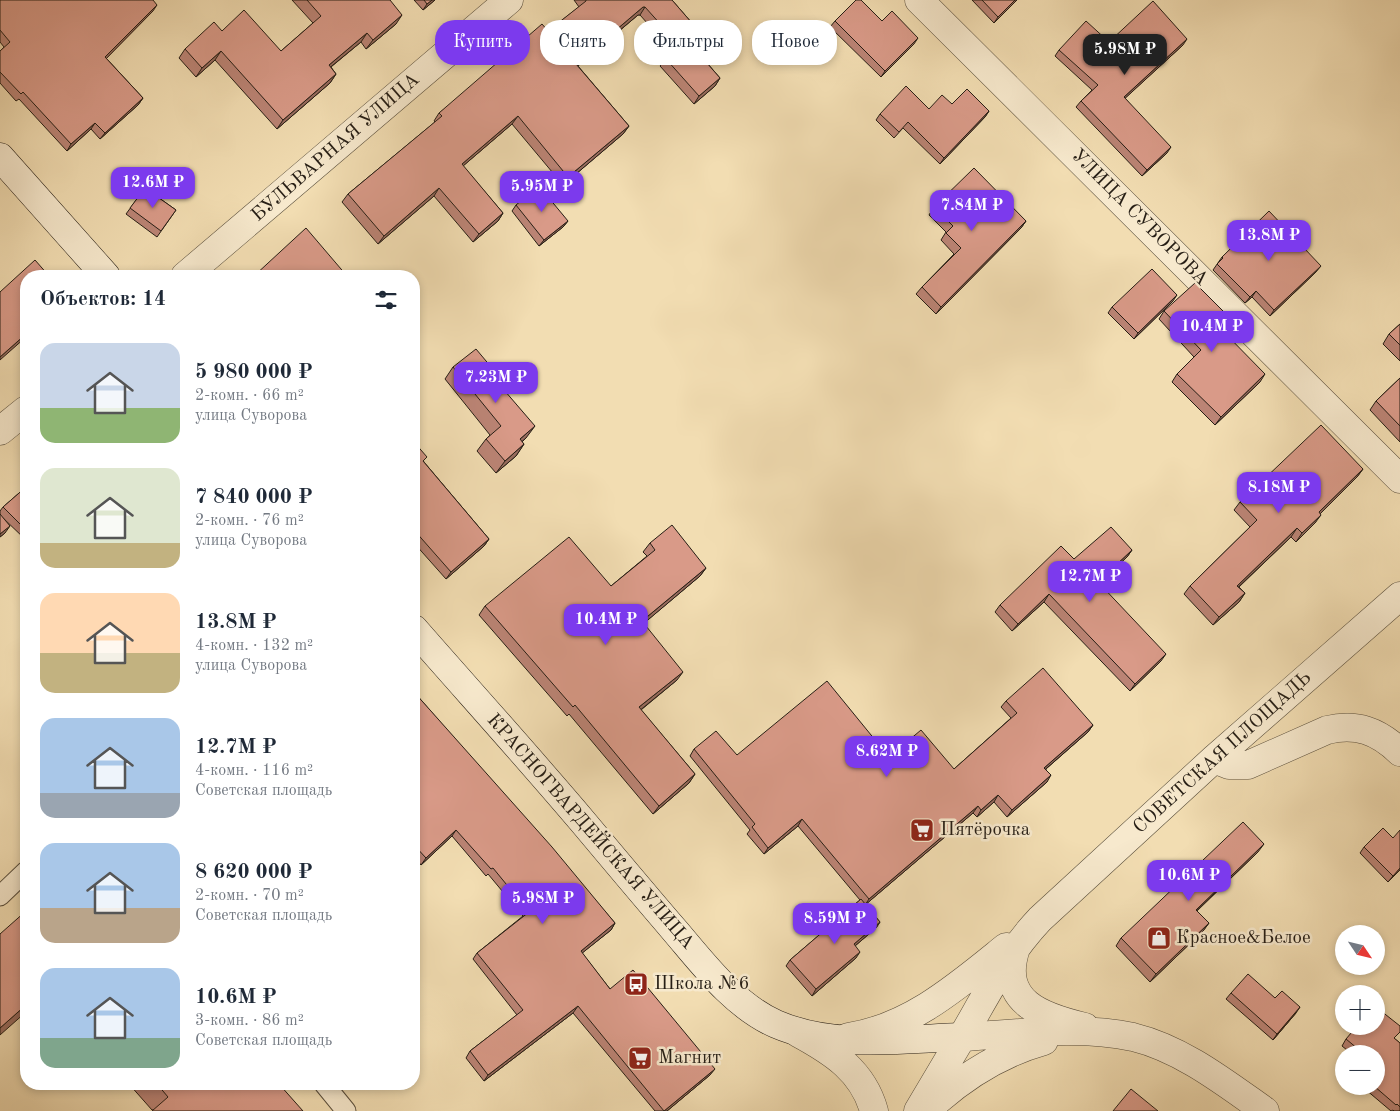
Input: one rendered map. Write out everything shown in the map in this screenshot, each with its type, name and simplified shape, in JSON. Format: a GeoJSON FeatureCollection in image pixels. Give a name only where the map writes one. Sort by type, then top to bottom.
{"type":"FeatureCollection","features":[{"type":"Feature","properties":{"kind":"street","name":"БУЛЬВАРНАЯ УЛИЦА"},"geometry":{"type":"LineString","coordinates":[[192,270],[509,0]]}},
{"type":"Feature","properties":{"kind":"street","name":"УЛИЦА СУВОРОВА"},"geometry":{"type":"LineString","coordinates":[[919,0],[1400,479]]}},
{"type":"Feature","properties":{"kind":"street"},"geometry":{"type":"LineString","coordinates":[[0,157],[101,270]]}},
{"type":"Feature","properties":{"kind":"street"},"geometry":{"type":"LineString","coordinates":[[0,432],[20,415]]}},
{"type":"Feature","properties":{"kind":"street","name":"СОВЕТСКАЯ ПЛОЩАДЬ"},"geometry":{"type":"LineString","coordinates":[[918,1111],[1018,942],[1040,919],[1214,760],[1400,596]]}},
{"type":"Feature","properties":{"kind":"street","name":"КРАСНОГВАРДЕЙСКАЯ УЛИЦА"},"geometry":{"type":"LineString","coordinates":[[420,636],[716,977],[754,1011],[773,1023],[795,1031],[834,1039],[858,1041],[1101,1033],[1133,1038],[1172,1052],[1228,1085],[1264,1111]]}},
{"type":"Feature","properties":{"kind":"street"},"geometry":{"type":"LineString","coordinates":[[1214,760],[1229,765],[1248,765],[1327,730],[1341,727],[1365,729],[1377,734],[1400,752]]}},
{"type":"Feature","properties":{"kind":"street"},"geometry":{"type":"LineString","coordinates":[[834,1039],[879,1029],[925,1008],[959,985],[1040,919]]}},
{"type":"Feature","properties":{"kind":"street"},"geometry":{"type":"LineString","coordinates":[[1018,942],[1013,958],[1014,985],[1027,1003],[1046,1016],[1101,1033]]}},
{"type":"Feature","properties":{"kind":"street"},"geometry":{"type":"LineString","coordinates":[[795,1031],[828,1050],[854,1072],[870,1096],[874,1111]]}},
{"type":"Feature","properties":{"kind":"street"},"geometry":{"type":"LineString","coordinates":[[926,1111],[959,1083],[998,1059],[1038,1042],[1101,1033]]}},
{"type":"Feature","properties":{"kind":"lane"},"geometry":{"type":"LineString","coordinates":[[0,896],[20,877]]}},
{"type":"Feature","properties":{"kind":"lane"},"geometry":{"type":"LineString","coordinates":[[329,1090],[346,1111]]}},
{"type":"Feature","properties":{"kind":"building"},"geometry":{"type":"Polygon","coordinates":[[[0,0],[153,0],[157,5],[105,57],[143,98],[105,133],[95,123],[71,144],[23,92],[21,94],[0,72],[0,51],[10,42],[0,30],[0,0]]]}},
{"type":"Feature","properties":{"kind":"building"},"geometry":{"type":"Polygon","coordinates":[[[307,0],[390,0],[402,15],[373,40],[367,33],[329,65],[336,74],[283,120],[221,51],[202,68],[185,49],[214,22],[222,31],[244,10],[281,51],[321,16],[307,0]]]}},
{"type":"Feature","properties":{"kind":"building"},"geometry":{"type":"Polygon","coordinates":[[[424,0],[432,0],[427,4],[424,0]]]}},
{"type":"Feature","properties":{"kind":"building"},"geometry":{"type":"Polygon","coordinates":[[[672,0],[689,20],[657,20],[643,7],[624,23],[624,20],[562,20],[586,1],[672,0]]]}},
{"type":"Feature","properties":{"kind":"building"},"geometry":{"type":"Polygon","coordinates":[[[856,0],[861,0],[882,21],[892,11],[918,38],[885,71],[836,20],[856,0]]]}},
{"type":"Feature","properties":{"kind":"building"},"geometry":{"type":"Polygon","coordinates":[[[982,0],[1015,0],[998,17],[982,0]]]}},
{"type":"Feature","properties":{"kind":"building"},"geometry":{"type":"Polygon","coordinates":[[[1153,1],[1187,39],[1124,97],[1171,147],[1147,170],[1081,101],[1098,85],[1059,50],[1086,21],[1109,42],[1153,1]]]}},
{"type":"Feature","properties":{"kind":"building"},"geometry":{"type":"Polygon","coordinates":[[[540,26],[540,65],[577,65],[629,126],[568,177],[518,116],[462,164],[503,213],[479,234],[439,188],[384,236],[348,194],[442,116],[439,113],[495,65],[530,65],[530,34],[540,26]]]}},
{"type":"Feature","properties":{"kind":"building"},"geometry":{"type":"Polygon","coordinates":[[[671,65],[709,65],[720,78],[699,96],[671,65]]]}},
{"type":"Feature","properties":{"kind":"building"},"geometry":{"type":"Polygon","coordinates":[[[906,86],[929,109],[942,95],[952,104],[967,89],[989,111],[944,158],[908,122],[899,132],[880,114],[906,86]]]}},
{"type":"Feature","properties":{"kind":"building"},"geometry":{"type":"Polygon","coordinates":[[[974,168],[1026,221],[941,307],[922,287],[961,248],[946,233],[953,226],[934,207],[974,168]]]}},
{"type":"Feature","properties":{"kind":"building"},"geometry":{"type":"Polygon","coordinates":[[[539,186],[568,221],[544,240],[516,205],[539,186]]]}},
{"type":"Feature","properties":{"kind":"building"},"geometry":{"type":"Polygon","coordinates":[[[145,188],[176,210],[161,231],[130,208],[145,188]]]}},
{"type":"Feature","properties":{"kind":"building"},"geometry":{"type":"Polygon","coordinates":[[[1269,211],[1321,266],[1274,310],[1256,291],[1250,297],[1217,264],[1269,211]]]}},
{"type":"Feature","properties":{"kind":"building"},"geometry":{"type":"Polygon","coordinates":[[[306,228],[342,270],[260,270],[306,228]]]}},
{"type":"Feature","properties":{"kind":"building"},"geometry":{"type":"Polygon","coordinates":[[[35,260],[44,270],[24,270],[35,260]]]}},
{"type":"Feature","properties":{"kind":"building"},"geometry":{"type":"Polygon","coordinates":[[[1152,269],[1177,295],[1138,333],[1112,307],[1152,269]]]}},
{"type":"Feature","properties":{"kind":"building"},"geometry":{"type":"Polygon","coordinates":[[[20,274],[20,339],[0,357],[0,292],[20,274]]]}},
{"type":"Feature","properties":{"kind":"building"},"geometry":{"type":"Polygon","coordinates":[[[1195,283],[1228,316],[1218,326],[1265,374],[1221,417],[1177,374],[1201,350],[1164,311],[1195,283]]]}},
{"type":"Feature","properties":{"kind":"building"},"geometry":{"type":"Polygon","coordinates":[[[1400,324],[1400,345],[1389,334],[1400,324]]]}},
{"type":"Feature","properties":{"kind":"building"},"geometry":{"type":"Polygon","coordinates":[[[476,349],[502,380],[498,383],[535,426],[520,439],[524,444],[505,461],[486,439],[501,426],[453,367],[476,349]]]}},
{"type":"Feature","properties":{"kind":"building"},"geometry":{"type":"Polygon","coordinates":[[[1400,378],[1400,426],[1376,401],[1400,378]]]}},
{"type":"Feature","properties":{"kind":"building"},"geometry":{"type":"Polygon","coordinates":[[[1321,425],[1363,469],[1319,512],[1321,515],[1302,533],[1297,528],[1237,586],[1245,593],[1219,617],[1190,586],[1257,520],[1240,502],[1321,425]]]}},
{"type":"Feature","properties":{"kind":"building"},"geometry":{"type":"Polygon","coordinates":[[[420,449],[427,457],[423,461],[489,539],[451,572],[420,537],[420,449]]]}},
{"type":"Feature","properties":{"kind":"building"},"geometry":{"type":"Polygon","coordinates":[[[20,492],[20,524],[3,507],[20,492]]]}},
{"type":"Feature","properties":{"kind":"building"},"geometry":{"type":"Polygon","coordinates":[[[0,514],[10,526],[0,534],[0,514]]]}},
{"type":"Feature","properties":{"kind":"building"},"geometry":{"type":"Polygon","coordinates":[[[672,525],[706,568],[642,621],[683,672],[639,707],[695,774],[659,806],[575,705],[573,707],[485,606],[569,537],[611,586],[655,550],[650,543],[672,525]]]}},
{"type":"Feature","properties":{"kind":"building"},"geometry":{"type":"Polygon","coordinates":[[[1111,527],[1132,550],[1098,582],[1166,654],[1135,684],[1049,594],[1018,624],[1000,605],[1061,546],[1074,559],[1111,527]]]}},
{"type":"Feature","properties":{"kind":"building"},"geometry":{"type":"Polygon","coordinates":[[[1043,668],[1093,725],[1044,768],[1051,775],[1012,810],[998,795],[981,810],[978,806],[869,899],[802,819],[768,848],[752,827],[755,824],[694,749],[716,731],[737,755],[827,681],[889,757],[921,730],[954,769],[1017,713],[1006,701],[1043,668]]]}},
{"type":"Feature","properties":{"kind":"building"},"geometry":{"type":"Polygon","coordinates":[[[420,699],[552,847],[615,923],[581,951],[610,989],[633,970],[715,1069],[664,1111],[578,1006],[488,1075],[470,1051],[523,1010],[477,953],[529,912],[493,868],[491,869],[456,830],[426,858],[420,852],[420,699]]]}},
{"type":"Feature","properties":{"kind":"building"},"geometry":{"type":"Polygon","coordinates":[[[1243,822],[1264,844],[1196,910],[1209,923],[1156,974],[1121,938],[1243,822]]]}},
{"type":"Feature","properties":{"kind":"building"},"geometry":{"type":"Polygon","coordinates":[[[1383,828],[1393,838],[1400,830],[1400,868],[1393,876],[1364,847],[1383,828]]]}},
{"type":"Feature","properties":{"kind":"building"},"geometry":{"type":"Polygon","coordinates":[[[861,899],[880,922],[854,944],[860,952],[816,989],[790,960],[861,899]]]}},
{"type":"Feature","properties":{"kind":"building"},"geometry":{"type":"Polygon","coordinates":[[[20,916],[20,1010],[0,1028],[0,934],[20,916]]]}},
{"type":"Feature","properties":{"kind":"building"},"geometry":{"type":"Polygon","coordinates":[[[1248,974],[1275,998],[1282,991],[1300,1007],[1277,1034],[1231,993],[1248,974]]]}},
{"type":"Feature","properties":{"kind":"building"},"geometry":{"type":"Polygon","coordinates":[[[1385,1014],[1400,1026],[1400,1032],[1394,1038],[1400,1043],[1400,1107],[1384,1095],[1385,1045],[1353,1045],[1346,1039],[1349,1035],[1385,1035],[1385,1014]]]}},
{"type":"Feature","properties":{"kind":"building"},"geometry":{"type":"Polygon","coordinates":[[[1131,1089],[1158,1111],[1113,1111],[1131,1089]]]}},
{"type":"Feature","properties":{"kind":"building"},"geometry":{"type":"Polygon","coordinates":[[[162,1090],[284,1090],[303,1111],[152,1111],[168,1097],[162,1090]]]}},
{"type":"Feature","properties":{"kind":"place","name":"Пятёрочка"},"geometry":{"type":"Point","coordinates":[922,830]}},
{"type":"Feature","properties":{"kind":"place","name":"Красное&Белое"},"geometry":{"type":"Point","coordinates":[1159,938]}},
{"type":"Feature","properties":{"kind":"place","name":"Школа №6"},"geometry":{"type":"Point","coordinates":[636,984]}},
{"type":"Feature","properties":{"kind":"place","name":"Магнит"},"geometry":{"type":"Point","coordinates":[640,1058]}}]}
